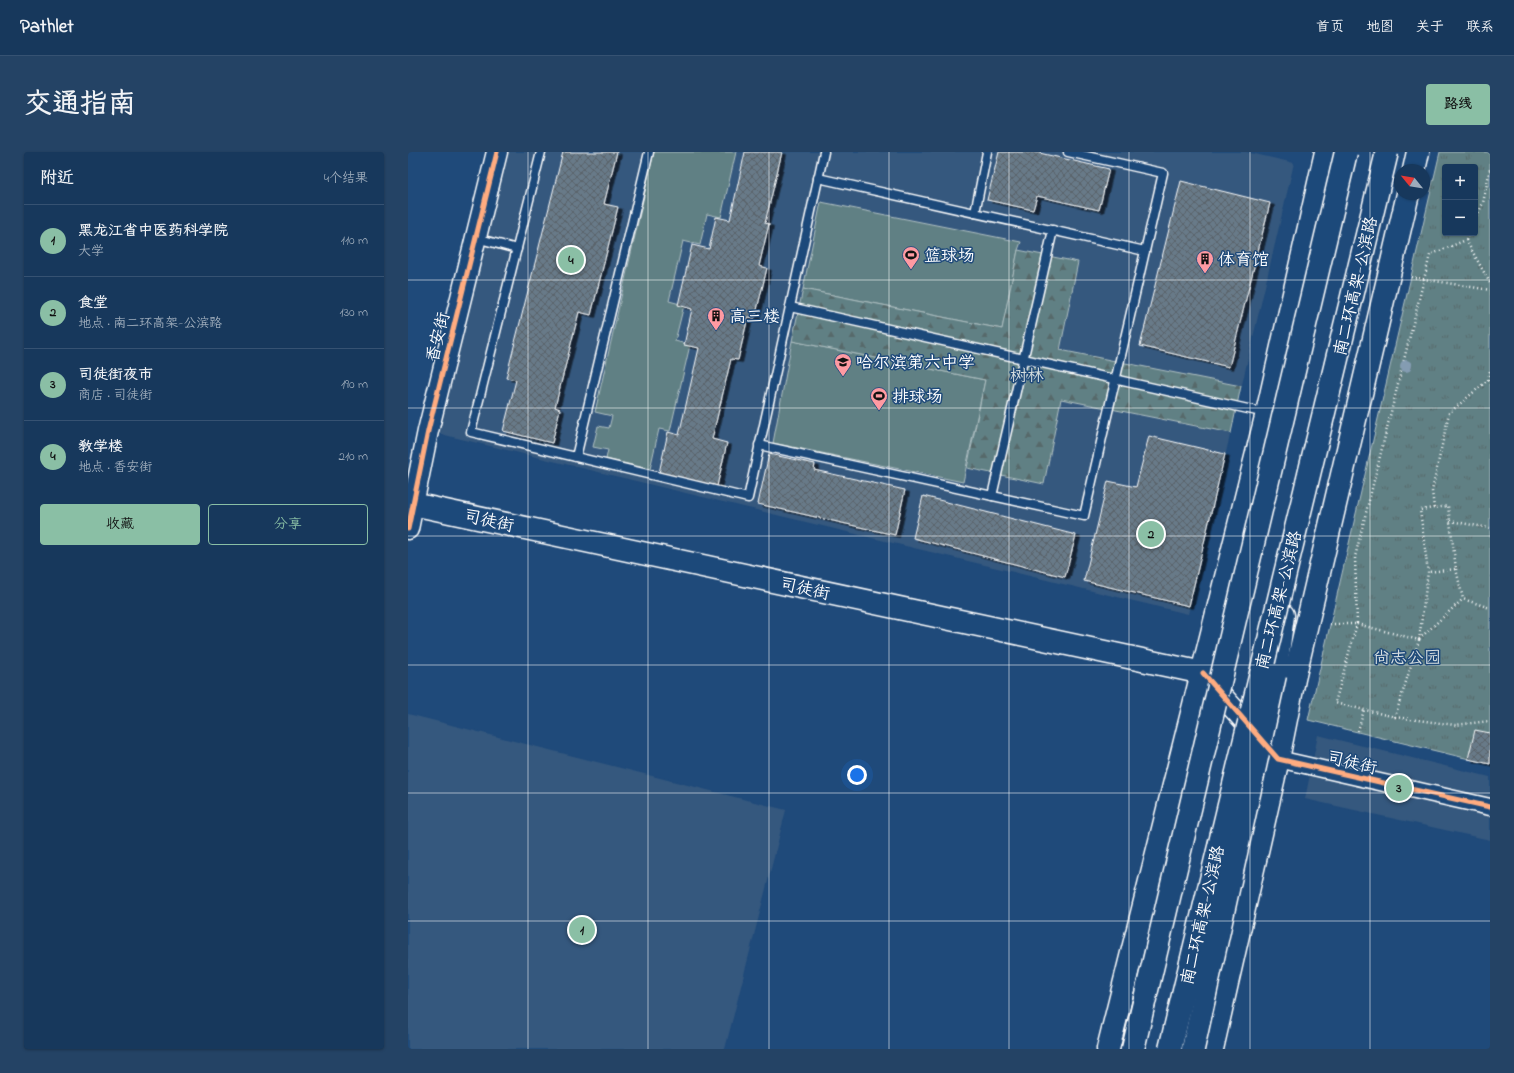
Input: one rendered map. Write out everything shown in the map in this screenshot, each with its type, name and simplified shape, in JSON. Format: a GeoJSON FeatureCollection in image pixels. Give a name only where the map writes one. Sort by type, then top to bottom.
{"type":"FeatureCollection","features":[{"type":"Feature","properties":{"kind":"main road"},"geometry":{"type":"LineString","coordinates":[[1108,1049],[1267,413],[1326,152]]}},
{"type":"Feature","properties":{"kind":"main road"},"geometry":{"type":"LineString","coordinates":[[1133,1049],[1346,152]]}},
{"type":"Feature","properties":{"kind":"main road","name":"南二环高架-公滨路"},"geometry":{"type":"LineString","coordinates":[[1170,1049],[1258,680],[1290,556],[1387,152]]}},
{"type":"Feature","properties":{"kind":"main road"},"geometry":{"type":"LineString","coordinates":[[1415,164],[1418,152]]}},
{"type":"Feature","properties":{"kind":"main road"},"geometry":{"type":"LineString","coordinates":[[1212,1049],[1278,759],[1294,678],[1407,200]]}},
{"type":"Feature","properties":{"kind":"main road","name":"司徒街"},"geometry":{"type":"LineString","coordinates":[[411,503],[1203,673]]}},
{"type":"Feature","properties":{"kind":"main road"},"geometry":{"type":"LineString","coordinates":[[1193,1049],[1275,675],[1290,556]]}},
{"type":"Feature","properties":{"kind":"street","name":"香安街"},"geometry":{"type":"LineString","coordinates":[[408,529],[411,503],[497,152]]}},
{"type":"Feature","properties":{"kind":"street"},"geometry":{"type":"LineString","coordinates":[[1203,673],[1278,759]]}},
{"type":"Feature","properties":{"kind":"street","name":"司徒街"},"geometry":{"type":"LineString","coordinates":[[1278,759],[1490,807]]}},
{"type":"Feature","properties":{"kind":"lane"},"geometry":{"type":"LineString","coordinates":[[541,152],[471,432],[748,498],[824,152]]}},
{"type":"Feature","properties":{"kind":"lane"},"geometry":{"type":"LineString","coordinates":[[576,457],[649,152]]}},
{"type":"Feature","properties":{"kind":"lane"},"geometry":{"type":"LineString","coordinates":[[975,213],[987,152]]}},
{"type":"Feature","properties":{"kind":"lane"},"geometry":{"type":"LineString","coordinates":[[759,445],[1084,516],[1163,173],[1068,152]]}},
{"type":"Feature","properties":{"kind":"lane"},"geometry":{"type":"LineString","coordinates":[[818,178],[1145,251]]}},
{"type":"Feature","properties":{"kind":"lane"},"geometry":{"type":"LineString","coordinates":[[992,496],[1053,230]]}},
{"type":"Feature","properties":{"kind":"lane"},"geometry":{"type":"LineString","coordinates":[[476,238],[517,249]]}},
{"type":"Feature","properties":{"kind":"lane"},"geometry":{"type":"LineString","coordinates":[[790,307],[1267,413]]}},
{"type":"Feature","properties":{"kind":"path"},"geometry":{"type":"LineString","coordinates":[[1478,214],[1483,203],[1490,169]]}},
{"type":"Feature","properties":{"kind":"path"},"geometry":{"type":"LineString","coordinates":[[1468,236],[1466,240],[1430,255],[1355,558],[1357,624],[1335,703],[1395,717],[1455,726],[1490,721]]}},
{"type":"Feature","properties":{"kind":"path"},"geometry":{"type":"LineString","coordinates":[[1466,240],[1490,283]]}},
{"type":"Feature","properties":{"kind":"path"},"geometry":{"type":"LineString","coordinates":[[1411,277],[1490,290]]}},
{"type":"Feature","properties":{"kind":"path"},"geometry":{"type":"LineString","coordinates":[[1434,508],[1432,491],[1449,413],[1488,380],[1490,371]]}},
{"type":"Feature","properties":{"kind":"path"},"geometry":{"type":"LineString","coordinates":[[1395,717],[1419,640],[1428,572],[1420,510],[1448,506],[1456,569],[1463,599]]}},
{"type":"Feature","properties":{"kind":"path"},"geometry":{"type":"LineString","coordinates":[[1450,521],[1490,528]]}},
{"type":"Feature","properties":{"kind":"path"},"geometry":{"type":"LineString","coordinates":[[1428,572],[1456,569]]}},
{"type":"Feature","properties":{"kind":"path"},"geometry":{"type":"LineString","coordinates":[[1419,640],[1463,599]]}},
{"type":"Feature","properties":{"kind":"path"},"geometry":{"type":"LineString","coordinates":[[1463,599],[1490,608]]}},
{"type":"Feature","properties":{"kind":"path"},"geometry":{"type":"LineString","coordinates":[[1330,624],[1357,624],[1419,640]]}},
{"type":"Feature","properties":{"kind":"path"},"geometry":{"type":"LineString","coordinates":[[1358,731],[1364,710]]}},
{"type":"Feature","properties":{"kind":"shaded area","name":"哈尔滨第六中学"},"geometry":{"type":"Polygon","coordinates":[[[497,152],[1246,152],[1294,163],[1188,614],[428,431],[497,152]]]}},
{"type":"Feature","properties":{"kind":"shaded area"},"geometry":{"type":"Polygon","coordinates":[[[408,714],[786,810],[725,1049],[408,1049],[408,714]]]}},
{"type":"Feature","properties":{"kind":"shaded area"},"geometry":{"type":"Polygon","coordinates":[[[1318,735],[1490,777],[1490,840],[1305,799],[1318,735]]]}},
{"type":"Feature","properties":{"kind":"green space"},"geometry":{"type":"Polygon","coordinates":[[[654,152],[736,152],[721,217],[707,214],[700,245],[683,241],[669,301],[684,305],[675,341],[690,345],[670,431],[659,429],[650,469],[606,459],[608,450],[593,447],[598,426],[609,428],[612,416],[595,412],[654,152]]]}},
{"type":"Feature","properties":{"kind":"green space","name":"尚志公园"},"geometry":{"type":"Polygon","coordinates":[[[1440,152],[1490,152],[1490,764],[1308,720],[1440,152]]]}},
{"type":"Feature","properties":{"kind":"green space","name":"篮球场"},"geometry":{"type":"Polygon","coordinates":[[[821,202],[1021,242],[1018,250],[1002,329],[803,289],[821,202]]]}},
{"type":"Feature","properties":{"kind":"green space","name":"树林"},"geometry":{"type":"Polygon","coordinates":[[[1018,250],[1078,262],[1060,350],[1241,386],[1231,433],[1061,399],[1044,484],[967,468],[985,380],[792,341],[803,289],[1002,329],[1018,250]]]}},
{"type":"Feature","properties":{"kind":"green space","name":"排球场"},"geometry":{"type":"Polygon","coordinates":[[[792,341],[985,380],[963,482],[773,443],[792,341]]]}},
{"type":"Feature","properties":{"kind":"building"},"geometry":{"type":"Polygon","coordinates":[[[563,152],[617,152],[604,204],[618,207],[591,315],[579,312],[555,407],[560,409],[552,443],[503,431],[516,380],[506,378],[563,152]]]}},
{"type":"Feature","properties":{"kind":"building","name":"高三楼"},"geometry":{"type":"Polygon","coordinates":[[[745,152],[782,152],[765,223],[769,224],[759,266],[767,268],[755,318],[748,317],[738,360],[731,359],[712,439],[727,443],[717,486],[659,473],[668,432],[679,435],[699,348],[684,345],[692,309],[678,305],[692,245],[709,249],[716,217],[730,220],[745,152]]]}},
{"type":"Feature","properties":{"kind":"building"},"geometry":{"type":"Polygon","coordinates":[[[999,152],[1035,152],[1109,169],[1099,210],[1037,196],[1033,210],[987,200],[999,152]]]}},
{"type":"Feature","properties":{"kind":"building","name":"体育馆"},"geometry":{"type":"Polygon","coordinates":[[[1181,181],[1270,203],[1229,367],[1140,346],[1181,181]]]}},
{"type":"Feature","properties":{"kind":"building"},"geometry":{"type":"Polygon","coordinates":[[[1149,436],[1225,454],[1189,606],[1084,581],[1108,481],[1136,487],[1149,436]]]}},
{"type":"Feature","properties":{"kind":"building"},"geometry":{"type":"Polygon","coordinates":[[[769,454],[815,464],[814,470],[905,490],[895,535],[758,504],[769,454]]]}},
{"type":"Feature","properties":{"kind":"building"},"geometry":{"type":"Polygon","coordinates":[[[923,496],[1076,535],[1065,577],[913,538],[923,496]]]}},
{"type":"Feature","properties":{"kind":"building"},"geometry":{"type":"Polygon","coordinates":[[[1475,730],[1490,733],[1490,764],[1468,759],[1475,730]]]}},
{"type":"Feature","properties":{"kind":"cycle path"},"geometry":{"type":"LineString","coordinates":[[408,529],[428,431],[497,152]]}},
{"type":"Feature","properties":{"kind":"cycle path"},"geometry":{"type":"LineString","coordinates":[[1203,673],[1278,759],[1490,807]]}},
{"type":"Feature","properties":{"kind":"place","name":"教学楼"},"geometry":{"type":"Point","coordinates":[571,260]}},
{"type":"Feature","properties":{"kind":"place","name":"篮球场"},"geometry":{"type":"Point","coordinates":[911,270]}},
{"type":"Feature","properties":{"kind":"place","name":"体育馆"},"geometry":{"type":"Point","coordinates":[1205,274]}},
{"type":"Feature","properties":{"kind":"place","name":"高三楼"},"geometry":{"type":"Point","coordinates":[716,331]}},
{"type":"Feature","properties":{"kind":"place","name":"哈尔滨第六中学"},"geometry":{"type":"Point","coordinates":[843,377]}},
{"type":"Feature","properties":{"kind":"place","name":"排球场"},"geometry":{"type":"Point","coordinates":[879,411]}},
{"type":"Feature","properties":{"kind":"place","name":"食堂"},"geometry":{"type":"Point","coordinates":[1151,534]}},
{"type":"Feature","properties":{"kind":"place","name":"司徒街夜市"},"geometry":{"type":"Point","coordinates":[1399,788]}},
{"type":"Feature","properties":{"kind":"place","name":"黑龙江省中医药科学院"},"geometry":{"type":"Point","coordinates":[582,930]}}]}
